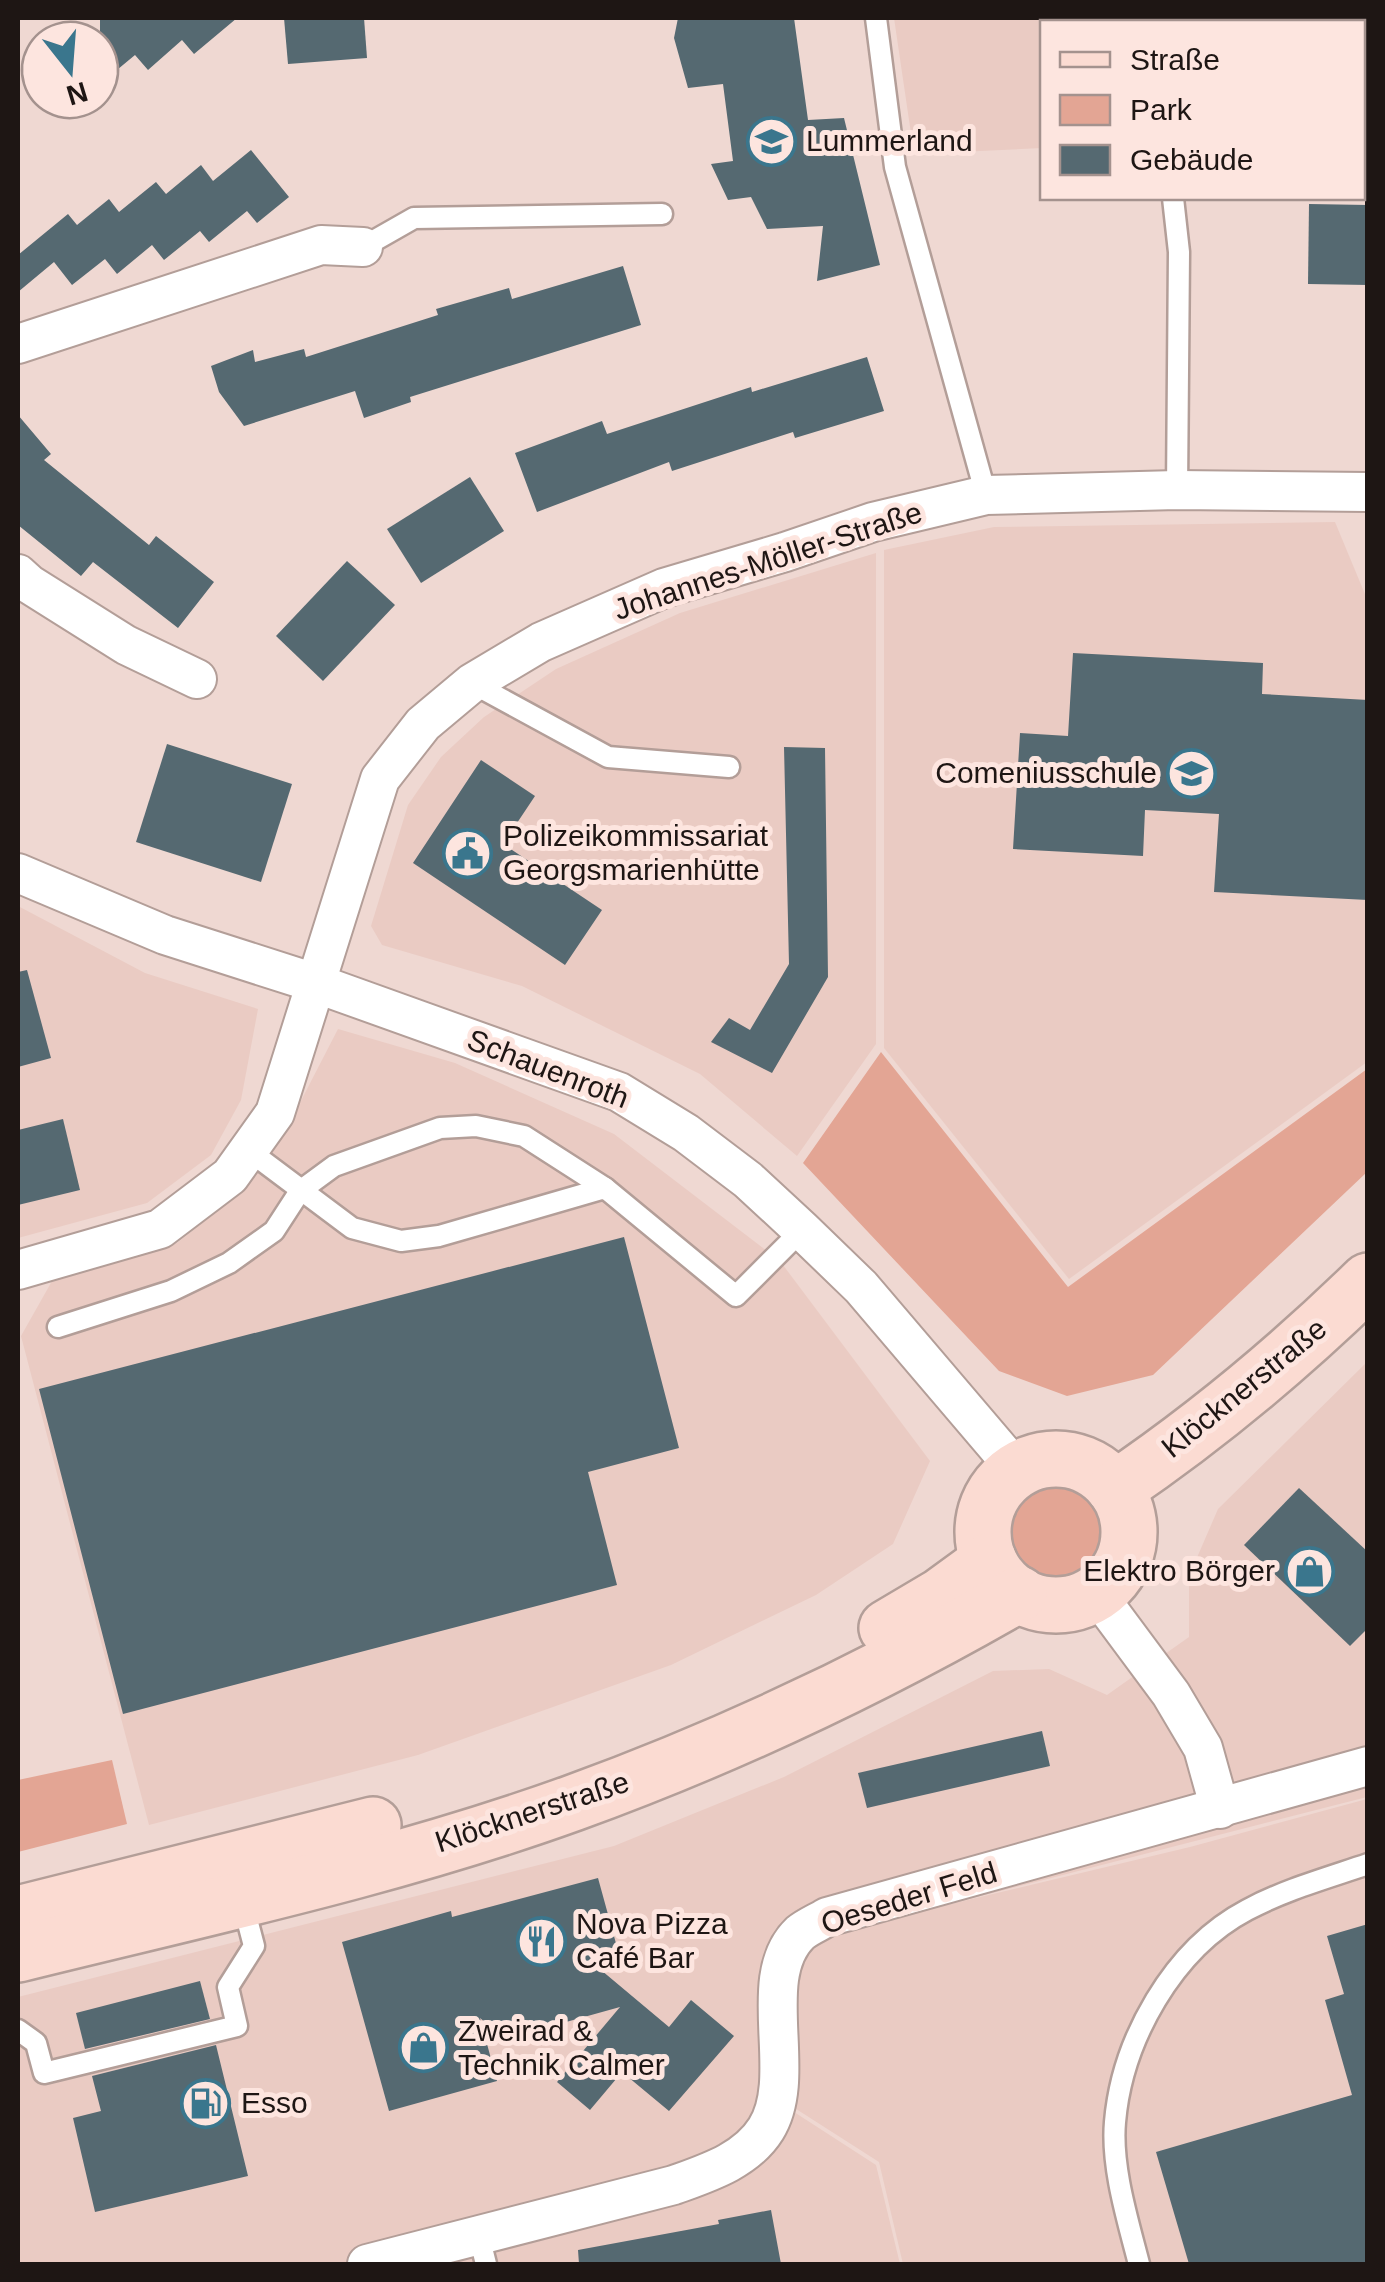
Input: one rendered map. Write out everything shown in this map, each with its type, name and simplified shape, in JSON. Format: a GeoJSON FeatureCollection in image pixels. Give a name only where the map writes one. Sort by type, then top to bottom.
{"type":"FeatureCollection","features":[{"type":"Feature","properties":{"kind":"main road","name":"Klöcknerstraße"},"geometry":{"type":"LineString","coordinates":[[1116,1488],[1164,1456],[1313,1335],[1368,1281]]}},
{"type":"Feature","properties":{"kind":"main road"},"geometry":{"type":"LineString","coordinates":[[1059,1458],[1090,1467],[1116,1488],[1126,1510],[1129,1533],[1119,1567],[1096,1593],[1075,1602],[1052,1605],[1030,1601],[1004,1578],[984,1551],[982,1528],[987,1505],[999,1485],[1016,1469],[1036,1460],[1059,1458]]}},
{"type":"Feature","properties":{"kind":"main road","name":"Klöcknerstraße"},"geometry":{"type":"LineString","coordinates":[[18,1914],[426,1811],[604,1753],[799,1671],[941,1596],[1004,1578]]}},
{"type":"Feature","properties":{"kind":"main road","name":"Klöcknerstraße"},"geometry":{"type":"LineString","coordinates":[[18,1954],[344,1873],[571,1804],[710,1750],[843,1688],[1004,1578]]}},
{"type":"Feature","properties":{"kind":"main road"},"geometry":{"type":"LineString","coordinates":[[18,1935],[144,1904],[167,1877]]}},
{"type":"Feature","properties":{"kind":"street"},"geometry":{"type":"LineString","coordinates":[[18,344],[321,244],[363,247]]}},
{"type":"Feature","properties":{"kind":"street","name":"Johannes-Möller-Straße"},"geometry":{"type":"LineString","coordinates":[[18,1270],[160,1229],[230,1176],[274,1113],[380,779],[423,724],[472,682],[541,642],[664,588],[873,522],[986,495],[1177,490],[1368,492]]}},
{"type":"Feature","properties":{"kind":"street"},"geometry":{"type":"LineString","coordinates":[[18,574],[126,645],[197,679]]}},
{"type":"Feature","properties":{"kind":"street","name":"Schauenroth"},"geometry":{"type":"LineString","coordinates":[[18,873],[165,935],[316,983],[619,1092],[686,1133],[748,1180],[802,1230],[862,1287],[1016,1469]]}},
{"type":"Feature","properties":{"kind":"street"},"geometry":{"type":"LineString","coordinates":[[1096,1593],[1171,1694],[1203,1748],[1220,1810]]}},
{"type":"Feature","properties":{"kind":"street","name":"Oeseder Feld"},"geometry":{"type":"LineString","coordinates":[[367,2264],[483,2250],[719,2169],[744,2152],[766,2130],[776,2102],[779,1988],[786,1956],[800,1933],[827,1917],[1368,1766]]}},
{"type":"Feature","properties":{"kind":"lane"},"geometry":{"type":"LineString","coordinates":[[876,18],[895,166],[986,495]]}},
{"type":"Feature","properties":{"kind":"lane"},"geometry":{"type":"LineString","coordinates":[[1173,200],[1179,252],[1177,490]]}},
{"type":"Feature","properties":{"kind":"lane"},"geometry":{"type":"LineString","coordinates":[[363,247],[414,218],[662,214]]}},
{"type":"Feature","properties":{"kind":"lane"},"geometry":{"type":"LineString","coordinates":[[472,682],[608,757],[729,767]]}},
{"type":"Feature","properties":{"kind":"lane"},"geometry":{"type":"LineString","coordinates":[[58,1327],[172,1291],[229,1263],[274,1231],[300,1192],[334,1166],[440,1128],[476,1126],[524,1136],[606,1188],[736,1296],[802,1230]]}},
{"type":"Feature","properties":{"kind":"lane"},"geometry":{"type":"LineString","coordinates":[[248,1150],[352,1228],[402,1241],[439,1236],[606,1188]]}},
{"type":"Feature","properties":{"kind":"lane"},"geometry":{"type":"LineString","coordinates":[[1139,2264],[1121,2196],[1114,2124],[1128,2062],[1157,1998],[1192,1950],[1245,1910],[1368,1864]]}},
{"type":"Feature","properties":{"kind":"lane"},"geometry":{"type":"LineString","coordinates":[[18,2030],[36,2043],[44,2073],[237,2026],[228,1987],[254,1946],[242,1899]]}},
{"type":"Feature","properties":{"kind":"shaded area"},"geometry":{"type":"Polygon","coordinates":[[[894,18],[1367,18],[1367,130],[1365,20],[1040,20],[1040,148],[914,154],[894,18]]]}},
{"type":"Feature","properties":{"kind":"shaded area"},"geometry":{"type":"Polygon","coordinates":[[[1335,522],[1367,599],[1367,1062],[1069,1279],[884,1048],[884,550],[994,527],[1335,522]]]}},
{"type":"Feature","properties":{"kind":"shaded area"},"geometry":{"type":"Polygon","coordinates":[[[876,553],[876,1044],[797,1156],[700,1074],[522,986],[382,945],[371,926],[408,805],[441,757],[484,717],[556,669],[680,613],[876,553]]]}},
{"type":"Feature","properties":{"kind":"shaded area"},"geometry":{"type":"Polygon","coordinates":[[[18,906],[145,973],[258,1009],[241,1100],[211,1155],[147,1203],[18,1238],[18,906]]]}},
{"type":"Feature","properties":{"kind":"shaded area"},"geometry":{"type":"Polygon","coordinates":[[[338,1029],[455,1063],[614,1134],[780,1261],[930,1461],[893,1544],[816,1595],[671,1665],[418,1755],[149,1825],[21,1336],[52,1281],[177,1243],[245,1189],[289,1124],[338,1029]]]}},
{"type":"Feature","properties":{"kind":"shaded area"},"geometry":{"type":"Polygon","coordinates":[[[1367,1362],[1367,1797],[938,1907],[1190,1847],[1367,1799],[1367,2264],[903,2264],[879,2162],[793,2107],[792,2022],[800,1953],[836,1931],[909,1913],[835,1928],[797,1951],[789,2026],[791,2110],[876,2165],[900,2264],[18,2264],[18,1997],[614,1846],[784,1777],[993,1671],[1049,1669],[1107,1695],[1189,1637],[1189,1576],[1218,1509],[1367,1362]]]}},
{"type":"Feature","properties":{"kind":"green space"},"geometry":{"type":"Polygon","coordinates":[[[881,1052],[1068,1287],[1367,1069],[1367,1172],[1153,1375],[1067,1396],[999,1371],[803,1163],[881,1052]]]}},
{"type":"Feature","properties":{"kind":"green space"},"geometry":{"type":"Polygon","coordinates":[[[1047,1483],[1065,1483],[1083,1491],[1096,1504],[1104,1531],[1101,1550],[1083,1571],[1065,1579],[1047,1579],[1029,1571],[1016,1558],[1008,1540],[1008,1522],[1016,1504],[1029,1491],[1047,1483]]]}},
{"type":"Feature","properties":{"kind":"green space"},"geometry":{"type":"Polygon","coordinates":[[[112,1760],[127,1824],[18,1852],[18,1780],[112,1760]]]}},
{"type":"Feature","properties":{"kind":"building"},"geometry":{"type":"Polygon","coordinates":[[[237,18],[194,54],[182,40],[148,70],[135,55],[120,67],[120,20],[100,20],[237,18]]]}},
{"type":"Feature","properties":{"kind":"building"},"geometry":{"type":"Polygon","coordinates":[[[284,18],[364,18],[367,58],[288,64],[284,18]]]}},
{"type":"Feature","properties":{"kind":"building","name":"Lummerland"},"geometry":{"type":"Polygon","coordinates":[[[678,18],[794,18],[808,120],[844,118],[880,265],[817,281],[823,226],[767,229],[751,197],[728,200],[711,164],[733,161],[723,84],[688,88],[674,38],[678,18]]]}},
{"type":"Feature","properties":{"kind":"building"},"geometry":{"type":"Polygon","coordinates":[[[251,150],[289,197],[257,223],[247,211],[209,242],[200,231],[164,260],[152,245],[117,274],[105,259],[72,285],[54,262],[18,292],[18,255],[68,214],[77,225],[109,199],[119,212],[156,182],[166,194],[201,165],[213,181],[251,150]]]}},
{"type":"Feature","properties":{"kind":"building"},"geometry":{"type":"Polygon","coordinates":[[[1309,204],[1368,205],[1368,285],[1308,284],[1309,204]]]}},
{"type":"Feature","properties":{"kind":"building"},"geometry":{"type":"Polygon","coordinates":[[[623,266],[641,325],[410,397],[411,402],[364,418],[355,391],[244,426],[219,392],[211,366],[253,350],[255,362],[304,349],[306,357],[438,315],[436,309],[509,288],[512,299],[623,266]]]}},
{"type":"Feature","properties":{"kind":"building"},"geometry":{"type":"Polygon","coordinates":[[[867,357],[884,411],[795,438],[793,432],[672,471],[669,462],[537,512],[515,453],[602,421],[607,434],[751,387],[752,392],[867,357]]]}},
{"type":"Feature","properties":{"kind":"building"},"geometry":{"type":"Polygon","coordinates":[[[18,415],[51,454],[44,460],[149,545],[156,536],[214,582],[178,628],[93,562],[81,576],[18,525],[18,415]]]}},
{"type":"Feature","properties":{"kind":"building"},"geometry":{"type":"Polygon","coordinates":[[[470,477],[504,531],[421,583],[387,529],[470,477]]]}},
{"type":"Feature","properties":{"kind":"building"},"geometry":{"type":"Polygon","coordinates":[[[347,561],[395,605],[323,681],[276,636],[347,561]]]}},
{"type":"Feature","properties":{"kind":"building","name":"Comeniusschule"},"geometry":{"type":"Polygon","coordinates":[[[1073,653],[1263,663],[1262,694],[1368,700],[1368,900],[1214,892],[1219,814],[1145,810],[1143,856],[1013,849],[1020,733],[1068,736],[1073,653]]]}},
{"type":"Feature","properties":{"kind":"building"},"geometry":{"type":"Polygon","coordinates":[[[167,744],[292,784],[261,882],[136,842],[167,744]]]}},
{"type":"Feature","properties":{"kind":"building"},"geometry":{"type":"Polygon","coordinates":[[[784,747],[825,748],[828,977],[772,1073],[711,1042],[729,1018],[750,1030],[789,964],[784,747]]]}},
{"type":"Feature","properties":{"kind":"building","name":"Polizeikommissariat Georgsmarienhütte"},"geometry":{"type":"Polygon","coordinates":[[[481,760],[535,796],[503,844],[602,910],[565,965],[413,863],[481,760]]]}},
{"type":"Feature","properties":{"kind":"building"},"geometry":{"type":"Polygon","coordinates":[[[27,970],[51,1058],[18,1067],[18,972],[27,970]]]}},
{"type":"Feature","properties":{"kind":"building"},"geometry":{"type":"Polygon","coordinates":[[[63,1119],[80,1190],[18,1205],[18,1130],[63,1119]]]}},
{"type":"Feature","properties":{"kind":"building"},"geometry":{"type":"Polygon","coordinates":[[[624,1237],[679,1448],[588,1472],[617,1585],[123,1714],[39,1389],[624,1237]]]}},
{"type":"Feature","properties":{"kind":"building"},"geometry":{"type":"Polygon","coordinates":[[[1299,1488],[1368,1552],[1368,1628],[1350,1646],[1244,1545],[1299,1488]]]}},
{"type":"Feature","properties":{"kind":"building"},"geometry":{"type":"Polygon","coordinates":[[[1042,1731],[1050,1766],[867,1808],[858,1773],[1042,1731]]]}},
{"type":"Feature","properties":{"kind":"building"},"geometry":{"type":"Polygon","coordinates":[[[598,1878],[620,1958],[595,1965],[669,2027],[691,2000],[734,2036],[669,2111],[622,2072],[590,2110],[557,2082],[620,2007],[505,2039],[480,2018],[497,2081],[389,2111],[342,1942],[451,1911],[452,1917],[598,1878]]]}},
{"type":"Feature","properties":{"kind":"building"},"geometry":{"type":"Polygon","coordinates":[[[1368,1924],[1368,2264],[1189,2264],[1156,2152],[1352,2095],[1325,2000],[1344,1994],[1327,1936],[1368,1924]]]}},
{"type":"Feature","properties":{"kind":"building"},"geometry":{"type":"Polygon","coordinates":[[[200,1981],[210,2019],[85,2049],[76,2013],[200,1981]]]}},
{"type":"Feature","properties":{"kind":"building"},"geometry":{"type":"Polygon","coordinates":[[[216,2045],[248,2176],[95,2212],[73,2118],[101,2111],[92,2076],[216,2045]]]}},
{"type":"Feature","properties":{"kind":"building"},"geometry":{"type":"Polygon","coordinates":[[[771,2210],[781,2264],[579,2264],[578,2250],[719,2224],[718,2220],[771,2210]]]}},
{"type":"Feature","properties":{"kind":"place","name":"Lummerland"},"geometry":{"type":"Point","coordinates":[771,141]}},
{"type":"Feature","properties":{"kind":"place","name":"Comeniusschule"},"geometry":{"type":"Point","coordinates":[1192,773]}},
{"type":"Feature","properties":{"kind":"place","name":"Polizeikommissariat Georgsmarienhütte"},"geometry":{"type":"Point","coordinates":[468,853]}},
{"type":"Feature","properties":{"kind":"place","name":"Elektro Börger"},"geometry":{"type":"Point","coordinates":[1310,1571]}},
{"type":"Feature","properties":{"kind":"place","name":"Nova Pizza Café Bar"},"geometry":{"type":"Point","coordinates":[541,1941]}},
{"type":"Feature","properties":{"kind":"place","name":"Zweirad & Technik Calmer"},"geometry":{"type":"Point","coordinates":[423,2048]}},
{"type":"Feature","properties":{"kind":"place","name":"Esso"},"geometry":{"type":"Point","coordinates":[206,2103]}}]}
